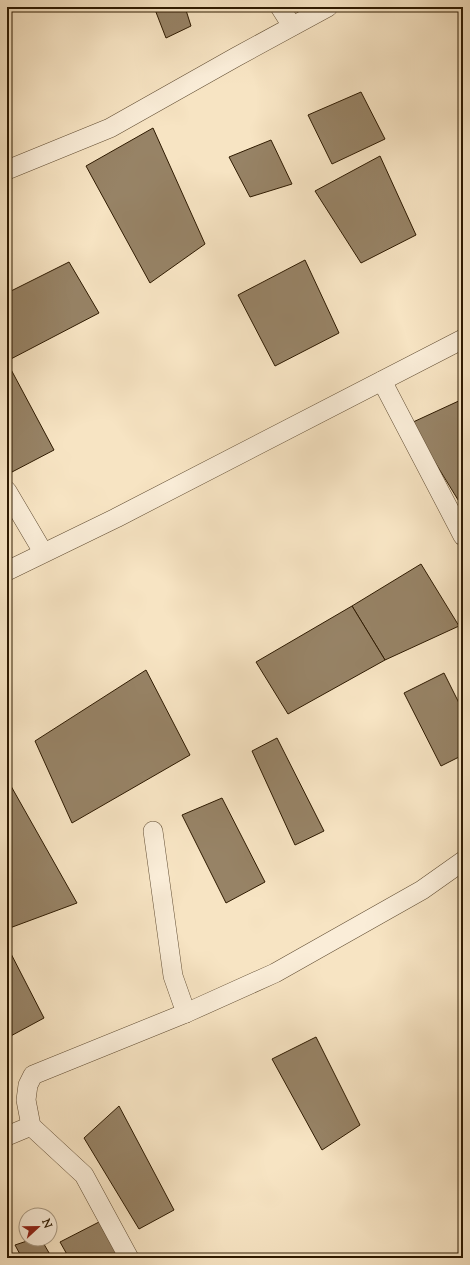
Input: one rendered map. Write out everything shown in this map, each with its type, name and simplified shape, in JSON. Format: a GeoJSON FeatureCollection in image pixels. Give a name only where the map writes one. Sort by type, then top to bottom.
{"type":"FeatureCollection","features":[{"type":"Feature","properties":{"kind":"street"},"geometry":{"type":"LineString","coordinates":[[280,7],[292,26]]}},
{"type":"Feature","properties":{"kind":"street"},"geometry":{"type":"LineString","coordinates":[[7,170],[110,128],[328,7]]}},
{"type":"Feature","properties":{"kind":"street"},"geometry":{"type":"LineString","coordinates":[[7,571],[43,552],[116,518],[463,339]]}},
{"type":"Feature","properties":{"kind":"street"},"geometry":{"type":"LineString","coordinates":[[382,381],[463,536]]}},
{"type":"Feature","properties":{"kind":"street"},"geometry":{"type":"LineString","coordinates":[[7,491],[43,552]]}},
{"type":"Feature","properties":{"kind":"street"},"geometry":{"type":"LineString","coordinates":[[153,831],[173,976],[186,1013]]}},
{"type":"Feature","properties":{"kind":"street"},"geometry":{"type":"LineString","coordinates":[[129,1258],[84,1175],[31,1126],[26,1100],[28,1085],[34,1075],[186,1013],[275,973],[422,890],[463,861]]}},
{"type":"Feature","properties":{"kind":"street"},"geometry":{"type":"LineString","coordinates":[[7,1136],[31,1126]]}},
{"type":"Feature","properties":{"kind":"building"},"geometry":{"type":"Polygon","coordinates":[[[154,7],[185,7],[191,26],[166,38],[154,7]]]}},
{"type":"Feature","properties":{"kind":"building"},"geometry":{"type":"Polygon","coordinates":[[[361,92],[385,139],[332,164],[308,115],[361,92]]]}},
{"type":"Feature","properties":{"kind":"building"},"geometry":{"type":"Polygon","coordinates":[[[153,128],[205,244],[150,283],[86,166],[153,128]]]}},
{"type":"Feature","properties":{"kind":"building"},"geometry":{"type":"Polygon","coordinates":[[[271,140],[292,184],[250,197],[229,157],[271,140]]]}},
{"type":"Feature","properties":{"kind":"building"},"geometry":{"type":"Polygon","coordinates":[[[380,156],[416,235],[361,263],[315,191],[380,156]]]}},
{"type":"Feature","properties":{"kind":"building"},"geometry":{"type":"Polygon","coordinates":[[[305,260],[339,333],[275,366],[238,295],[305,260]]]}},
{"type":"Feature","properties":{"kind":"building"},"geometry":{"type":"Polygon","coordinates":[[[69,262],[99,313],[7,361],[7,293],[69,262]]]}},
{"type":"Feature","properties":{"kind":"building"},"geometry":{"type":"Polygon","coordinates":[[[7,362],[54,450],[12,472],[7,462],[7,362]]]}},
{"type":"Feature","properties":{"kind":"building"},"geometry":{"type":"Polygon","coordinates":[[[463,399],[463,508],[411,423],[463,399]]]}},
{"type":"Feature","properties":{"kind":"building"},"geometry":{"type":"Polygon","coordinates":[[[421,564],[459,626],[385,660],[352,606],[421,564]]]}},
{"type":"Feature","properties":{"kind":"building"},"geometry":{"type":"Polygon","coordinates":[[[352,606],[385,660],[288,714],[256,662],[352,606]]]}},
{"type":"Feature","properties":{"kind":"building"},"geometry":{"type":"Polygon","coordinates":[[[146,670],[190,755],[72,823],[35,741],[146,670]]]}},
{"type":"Feature","properties":{"kind":"building"},"geometry":{"type":"Polygon","coordinates":[[[444,673],[463,711],[463,755],[441,766],[404,693],[444,673]]]}},
{"type":"Feature","properties":{"kind":"building"},"geometry":{"type":"Polygon","coordinates":[[[277,738],[324,831],[295,845],[252,751],[277,738]]]}},
{"type":"Feature","properties":{"kind":"building"},"geometry":{"type":"Polygon","coordinates":[[[7,779],[77,903],[7,929],[7,779]]]}},
{"type":"Feature","properties":{"kind":"building"},"geometry":{"type":"Polygon","coordinates":[[[222,798],[265,882],[226,903],[182,815],[222,798]]]}},
{"type":"Feature","properties":{"kind":"building"},"geometry":{"type":"Polygon","coordinates":[[[7,946],[44,1018],[7,1038],[7,946]]]}},
{"type":"Feature","properties":{"kind":"building"},"geometry":{"type":"Polygon","coordinates":[[[316,1037],[360,1125],[322,1150],[272,1059],[316,1037]]]}},
{"type":"Feature","properties":{"kind":"building"},"geometry":{"type":"Polygon","coordinates":[[[119,1106],[174,1210],[139,1229],[84,1138],[119,1106]]]}},
{"type":"Feature","properties":{"kind":"building"},"geometry":{"type":"Polygon","coordinates":[[[99,1222],[119,1258],[69,1258],[60,1242],[99,1222]]]}},
{"type":"Feature","properties":{"kind":"building"},"geometry":{"type":"Polygon","coordinates":[[[18,1244],[18,1247],[46,1247],[52,1258],[22,1258],[15,1245],[18,1244]]]}}]}
